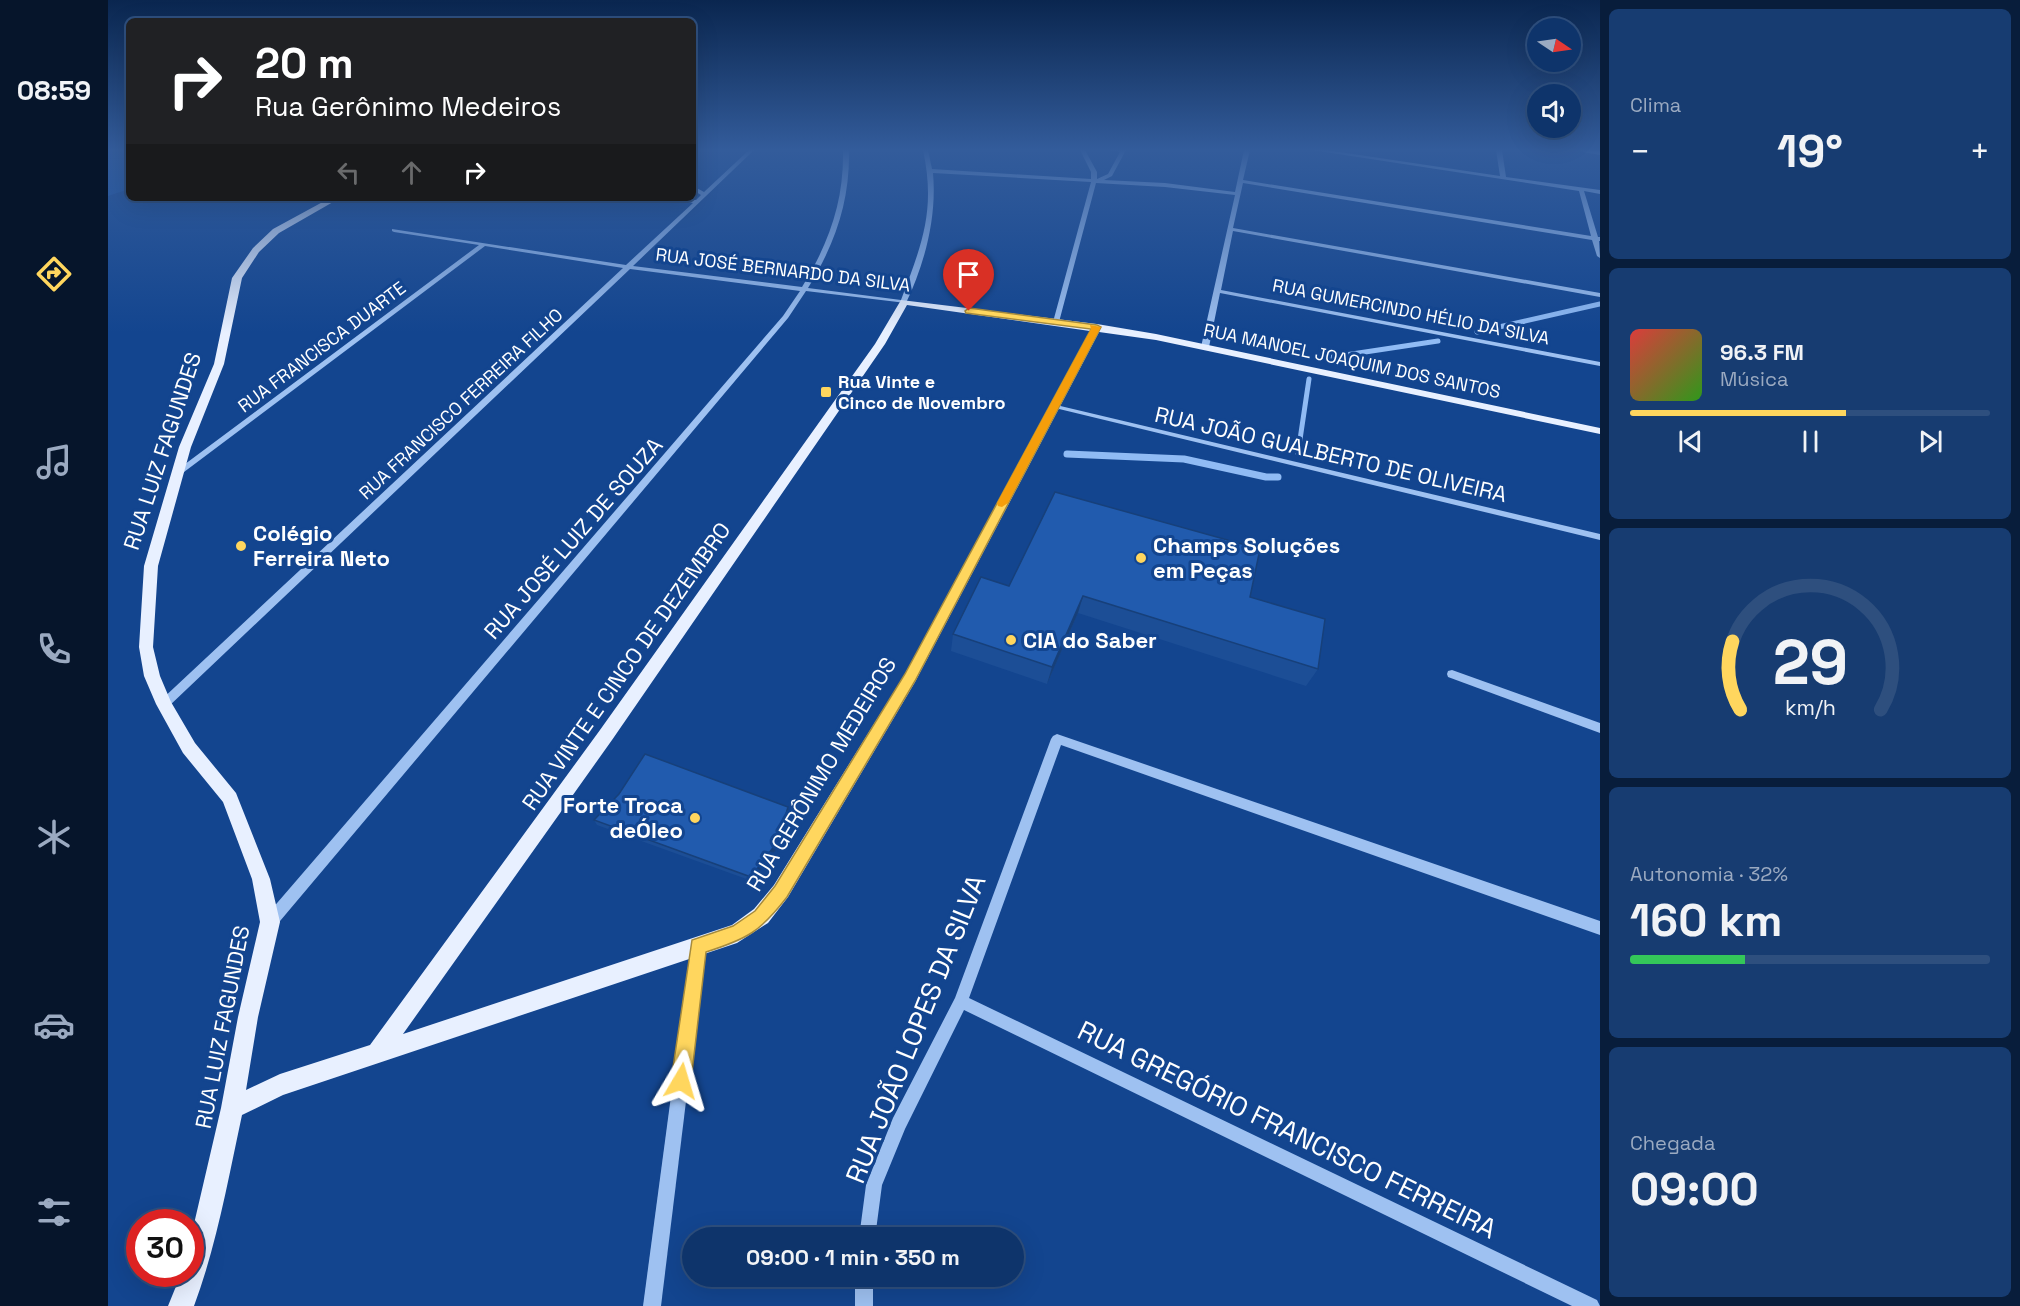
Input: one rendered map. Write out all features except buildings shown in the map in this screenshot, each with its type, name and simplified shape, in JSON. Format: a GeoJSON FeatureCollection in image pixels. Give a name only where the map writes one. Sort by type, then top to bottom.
{"type":"FeatureCollection","features":[{"type":"Feature","properties":{"kind":"main road","name":"RUA LUIZ FAGUNDES"},"geometry":{"type":"LineString","coordinates":[[181,1306],[193,1275],[208,1221],[232,1108],[248,1017],[270,922],[261,879],[230,798],[189,748],[164,704],[152,676],[146,648],[151,566],[185,447],[219,364],[237,278],[256,250],[276,231],[312,211]]}},
{"type":"Feature","properties":{"kind":"main road","name":"RUA JOSÉ BERNARDO DA SILVA"},"geometry":{"type":"LineString","coordinates":[[904,302],[1097,327]]}},
{"type":"Feature","properties":{"kind":"main road","name":"RUA VINTE E CINCO DE DEZEMBRO"},"geometry":{"type":"LineString","coordinates":[[377,1053],[613,725],[880,344],[904,302]]}},
{"type":"Feature","properties":{"kind":"main road","name":"RUA MANOEL JOAQUIM DOS SANTOS"},"geometry":{"type":"LineString","coordinates":[[1097,327],[1205,347],[1600,431]]}},
{"type":"Feature","properties":{"kind":"main road","name":"RUA GERÔNIMO MEDEIROS"},"geometry":{"type":"LineString","coordinates":[[377,1053],[737,933],[761,916],[781,891],[910,678],[1097,327]]}},
{"type":"Feature","properties":{"kind":"main road"},"geometry":{"type":"LineString","coordinates":[[232,1108],[280,1085],[377,1053]]}},
{"type":"Feature","properties":{"kind":"street","name":"RUA FRANCISCO FERREIRA FILHO"},"geometry":{"type":"LineString","coordinates":[[164,704],[689,211]]}},
{"type":"Feature","properties":{"kind":"street","name":"RUA JOSÉ LUIZ DE SOUZA"},"geometry":{"type":"LineString","coordinates":[[270,922],[770,337],[804,290],[840,211]]}},
{"type":"Feature","properties":{"kind":"street","name":"RUA VINTE E CINCO DE DEZEMBRO"},"geometry":{"type":"LineString","coordinates":[[904,302],[931,211]]}},
{"type":"Feature","properties":{"kind":"street"},"geometry":{"type":"LineString","coordinates":[[1056,322],[1086,211]]}},
{"type":"Feature","properties":{"kind":"street"},"geometry":{"type":"LineString","coordinates":[[1205,347],[1234,211]]}},
{"type":"Feature","properties":{"kind":"street"},"geometry":{"type":"LineString","coordinates":[[1424,211],[1597,239]]}},
{"type":"Feature","properties":{"kind":"street"},"geometry":{"type":"LineString","coordinates":[[1588,211],[1600,256]]}},
{"type":"Feature","properties":{"kind":"street"},"geometry":{"type":"LineString","coordinates":[[1230,229],[1600,295]]}},
{"type":"Feature","properties":{"kind":"street","name":"RUA JOSÉ BERNARDO DA SILVA"},"geometry":{"type":"LineString","coordinates":[[394,230],[629,267],[904,302]]}},
{"type":"Feature","properties":{"kind":"street","name":"RUA FRANCISCA DUARTE"},"geometry":{"type":"LineString","coordinates":[[177,473],[483,244]]}},
{"type":"Feature","properties":{"kind":"street","name":"RUA GUMERCINDO HÉLIO DA SILVA"},"geometry":{"type":"LineString","coordinates":[[1217,291],[1600,364]]}},
{"type":"Feature","properties":{"kind":"street","name":"RUA JOÃO GUALBERTO DE OLIVEIRA"},"geometry":{"type":"LineString","coordinates":[[1055,406],[1600,537]]}},
{"type":"Feature","properties":{"kind":"street"},"geometry":{"type":"LineString","coordinates":[[1452,674],[1600,728]]}},
{"type":"Feature","properties":{"kind":"street","name":"RUA JOÃO LOPES DA SILVA"},"geometry":{"type":"LineString","coordinates":[[868,1227],[874,1185],[899,1124],[961,1001],[1057,740],[1600,928]]}},
{"type":"Feature","properties":{"kind":"street"},"geometry":{"type":"LineString","coordinates":[[652,1306],[698,946]]}},
{"type":"Feature","properties":{"kind":"street","name":"RUA GREGÓRIO FRANCISCO FERREIRA"},"geometry":{"type":"LineString","coordinates":[[961,1001],[1591,1306]]}},
{"type":"Feature","properties":{"kind":"street"},"geometry":{"type":"LineString","coordinates":[[864,1287],[864,1306]]}},
{"type":"Feature","properties":{"kind":"waterway"},"geometry":{"type":"LineString","coordinates":[[1477,332],[1600,304]]}},
{"type":"Feature","properties":{"kind":"waterway"},"geometry":{"type":"LineString","coordinates":[[1332,357],[1438,341]]}},
{"type":"Feature","properties":{"kind":"waterway"},"geometry":{"type":"LineString","coordinates":[[1298,453],[1309,379]]}},
{"type":"Feature","properties":{"kind":"waterway"},"geometry":{"type":"LineString","coordinates":[[1067,454],[1184,459],[1266,477],[1278,477]]}},
{"type":"Feature","properties":{"kind":"slow traffic"},"geometry":{"type":"LineString","coordinates":[[1002,503],[1097,327],[1094,327]]}},
{"type":"Feature","properties":{"kind":"place","name":"Rua Vinte e Cinco de Novembro"},"geometry":{"type":"Point","coordinates":[826,392]}},
{"type":"Feature","properties":{"kind":"place","name":"Colégio Ferreira Neto"},"geometry":{"type":"Point","coordinates":[241,546]}},
{"type":"Feature","properties":{"kind":"place","name":"Champs Soluções em Peças"},"geometry":{"type":"Point","coordinates":[1141,558]}},
{"type":"Feature","properties":{"kind":"place","name":"CIA do Saber"},"geometry":{"type":"Point","coordinates":[1011,640]}},
{"type":"Feature","properties":{"kind":"place","name":"Forte Troca deÓleo"},"geometry":{"type":"Point","coordinates":[695,818]}},
{"type":"Feature","properties":{"kind":"route"},"geometry":{"type":"LineString","coordinates":[[681,1081],[698,946],[737,933],[761,916],[781,891],[910,678],[1097,327],[969,311]]}}]}
